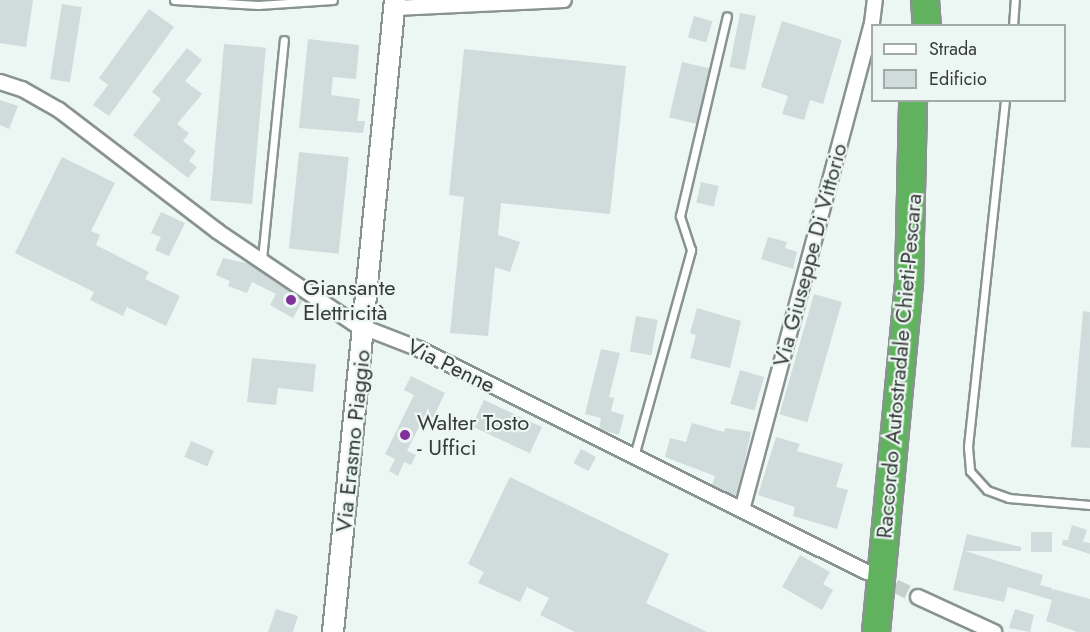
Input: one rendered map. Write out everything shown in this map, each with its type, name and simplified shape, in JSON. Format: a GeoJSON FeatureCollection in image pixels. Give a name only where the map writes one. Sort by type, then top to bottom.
{"type":"FeatureCollection","features":[{"type":"Feature","properties":{"kind":"highway"},"geometry":{"type":"LineString","coordinates":[[908,0],[910,24]]}},
{"type":"Feature","properties":{"kind":"highway"},"geometry":{"type":"LineString","coordinates":[[925,0],[927,24]]}},
{"type":"Feature","properties":{"kind":"highway","name":"Raccordo Autostradale Chieti-Pescara"},"geometry":{"type":"LineString","coordinates":[[876,632],[908,292],[913,102]]}},
{"type":"Feature","properties":{"kind":"highway","name":"Raccordo Autostradale Chieti-Pescara"},"geometry":{"type":"LineString","coordinates":[[893,632],[926,279],[930,102]]}},
{"type":"Feature","properties":{"kind":"street"},"geometry":{"type":"LineString","coordinates":[[395,4],[564,0]]}},
{"type":"Feature","properties":{"kind":"street","name":"Via Giuseppe Di Vittorio"},"geometry":{"type":"LineString","coordinates":[[872,24],[875,0]]}},
{"type":"Feature","properties":{"kind":"street","name":"Via Erasmo Piaggio"},"geometry":{"type":"LineString","coordinates":[[333,632],[365,329],[395,4]]}},
{"type":"Feature","properties":{"kind":"street","name":"Via Giuseppe Di Vittorio"},"geometry":{"type":"LineString","coordinates":[[742,510],[871,27]]}},
{"type":"Feature","properties":{"kind":"street","name":"Via Penne"},"geometry":{"type":"LineString","coordinates":[[0,82],[22,90],[58,110],[217,231],[262,258],[365,329],[419,349],[866,572]]}},
{"type":"Feature","properties":{"kind":"street"},"geometry":{"type":"LineString","coordinates":[[918,597],[994,632]]}},
{"type":"Feature","properties":{"kind":"lane"},"geometry":{"type":"LineString","coordinates":[[174,0],[237,5],[333,0]]}},
{"type":"Feature","properties":{"kind":"lane"},"geometry":{"type":"LineString","coordinates":[[1012,24],[1015,0]]}},
{"type":"Feature","properties":{"kind":"lane"},"geometry":{"type":"LineString","coordinates":[[634,456],[691,250],[680,216],[727,16]]}},
{"type":"Feature","properties":{"kind":"lane"},"geometry":{"type":"LineString","coordinates":[[262,258],[284,40]]}},
{"type":"Feature","properties":{"kind":"lane"},"geometry":{"type":"LineString","coordinates":[[1005,102],[968,447],[970,471],[987,490],[1009,498],[1090,505]]}},
{"type":"Feature","properties":{"kind":"building"},"geometry":{"type":"Polygon","coordinates":[[[0,0],[33,0],[26,47],[0,43],[0,0]]]}},
{"type":"Feature","properties":{"kind":"building"},"geometry":{"type":"Polygon","coordinates":[[[62,4],[82,7],[70,82],[50,79],[62,4]]]}},
{"type":"Feature","properties":{"kind":"building"},"geometry":{"type":"Polygon","coordinates":[[[149,9],[174,27],[109,116],[93,105],[108,85],[99,78],[149,9]]]}},
{"type":"Feature","properties":{"kind":"building"},"geometry":{"type":"Polygon","coordinates":[[[740,13],[756,16],[745,70],[730,67],[740,13]]]}},
{"type":"Feature","properties":{"kind":"building"},"geometry":{"type":"Polygon","coordinates":[[[694,16],[712,21],[706,42],[688,37],[694,16]]]}},
{"type":"Feature","properties":{"kind":"building"},"geometry":{"type":"Polygon","coordinates":[[[782,21],[842,40],[823,104],[810,100],[804,120],[782,114],[788,96],[761,87],[782,21]]]}},
{"type":"Feature","properties":{"kind":"building"},"geometry":{"type":"Polygon","coordinates":[[[308,39],[359,45],[356,79],[333,77],[331,95],[360,99],[357,121],[365,121],[363,133],[299,128],[308,39]]]}},
{"type":"Feature","properties":{"kind":"building"},"geometry":{"type":"Polygon","coordinates":[[[224,44],[266,48],[252,204],[210,200],[224,44]]]}},
{"type":"Feature","properties":{"kind":"building"},"geometry":{"type":"Polygon","coordinates":[[[187,48],[202,60],[185,81],[202,94],[177,124],[189,133],[183,141],[196,151],[189,161],[197,167],[188,178],[133,135],[161,99],[152,92],[187,48]]]}},
{"type":"Feature","properties":{"kind":"building"},"geometry":{"type":"Polygon","coordinates":[[[464,49],[626,66],[610,214],[501,203],[498,235],[520,242],[510,272],[495,267],[488,336],[450,333],[464,197],[449,195],[464,49]]]}},
{"type":"Feature","properties":{"kind":"building"},"geometry":{"type":"Polygon","coordinates":[[[682,62],[709,68],[696,124],[669,118],[682,62]]]}},
{"type":"Feature","properties":{"kind":"building"},"geometry":{"type":"Polygon","coordinates":[[[0,100],[18,106],[9,129],[0,125],[0,100]]]}},
{"type":"Feature","properties":{"kind":"building"},"geometry":{"type":"Polygon","coordinates":[[[299,152],[349,157],[339,254],[289,248],[299,152]]]}},
{"type":"Feature","properties":{"kind":"building"},"geometry":{"type":"Polygon","coordinates":[[[62,157],[115,183],[91,231],[100,235],[96,245],[149,272],[145,279],[180,296],[166,326],[127,307],[123,316],[90,300],[94,292],[15,253],[62,157]]]}},
{"type":"Feature","properties":{"kind":"building"},"geometry":{"type":"Polygon","coordinates":[[[701,182],[719,186],[714,207],[696,202],[701,182]]]}},
{"type":"Feature","properties":{"kind":"building"},"geometry":{"type":"Polygon","coordinates":[[[161,212],[185,223],[169,256],[155,250],[161,237],[151,233],[161,212]]]}},
{"type":"Feature","properties":{"kind":"building"},"geometry":{"type":"Polygon","coordinates":[[[768,237],[787,242],[785,248],[797,252],[793,269],[761,259],[768,237]]]}},
{"type":"Feature","properties":{"kind":"building"},"geometry":{"type":"Polygon","coordinates":[[[223,258],[250,264],[303,300],[293,318],[270,305],[276,294],[252,282],[247,293],[228,286],[230,281],[216,275],[223,258]]]}},
{"type":"Feature","properties":{"kind":"building"},"geometry":{"type":"Polygon","coordinates":[[[814,294],[842,302],[807,422],[780,414],[814,294]]]}},
{"type":"Feature","properties":{"kind":"building"},"geometry":{"type":"Polygon","coordinates":[[[697,308],[741,321],[730,368],[690,358],[696,335],[690,333],[697,308]]]}},
{"type":"Feature","properties":{"kind":"building"},"geometry":{"type":"Polygon","coordinates":[[[1083,311],[1090,312],[1090,448],[1071,447],[1083,311]]]}},
{"type":"Feature","properties":{"kind":"building"},"geometry":{"type":"Polygon","coordinates":[[[636,316],[658,320],[651,355],[630,351],[636,316]]]}},
{"type":"Feature","properties":{"kind":"building"},"geometry":{"type":"Polygon","coordinates":[[[601,349],[620,353],[609,397],[614,398],[611,411],[624,415],[619,435],[599,429],[601,418],[585,414],[601,349]]]}},
{"type":"Feature","properties":{"kind":"building"},"geometry":{"type":"Polygon","coordinates":[[[252,358],[316,364],[313,392],[278,388],[276,405],[247,402],[252,358]]]}},
{"type":"Feature","properties":{"kind":"building"},"geometry":{"type":"Polygon","coordinates":[[[740,370],[764,377],[754,411],[730,404],[740,370]]]}},
{"type":"Feature","properties":{"kind":"building","name":"Walter Tosto - Uffici"},"geometry":{"type":"Polygon","coordinates":[[[411,376],[445,393],[433,418],[425,415],[407,451],[416,455],[411,465],[404,462],[398,476],[389,471],[395,459],[385,454],[414,395],[404,390],[411,376]]]}},
{"type":"Feature","properties":{"kind":"building"},"geometry":{"type":"Polygon","coordinates":[[[484,400],[542,427],[530,453],[472,426],[484,400]]]}},
{"type":"Feature","properties":{"kind":"building"},"geometry":{"type":"Polygon","coordinates":[[[692,423],[724,432],[726,428],[751,432],[737,496],[712,485],[715,476],[665,457],[670,438],[686,442],[692,423]]]}},
{"type":"Feature","properties":{"kind":"building"},"geometry":{"type":"Polygon","coordinates":[[[776,437],[800,444],[797,451],[843,464],[836,487],[848,490],[837,529],[793,516],[795,507],[758,495],[776,437]]]}},
{"type":"Feature","properties":{"kind":"building"},"geometry":{"type":"Polygon","coordinates":[[[191,441],[214,451],[207,466],[184,457],[191,441]]]}},
{"type":"Feature","properties":{"kind":"building"},"geometry":{"type":"Polygon","coordinates":[[[581,449],[596,457],[588,471],[573,463],[581,449]]]}},
{"type":"Feature","properties":{"kind":"building"},"geometry":{"type":"Polygon","coordinates":[[[510,477],[669,554],[646,603],[707,632],[575,632],[540,615],[549,598],[527,587],[520,602],[478,583],[484,572],[468,564],[510,477]]]}},
{"type":"Feature","properties":{"kind":"building"},"geometry":{"type":"Polygon","coordinates":[[[1072,525],[1087,530],[1083,542],[1090,543],[1090,554],[1062,545],[1063,540],[1068,540],[1072,525]]]}},
{"type":"Feature","properties":{"kind":"building"},"geometry":{"type":"Polygon","coordinates":[[[1031,532],[1052,532],[1052,552],[1031,552],[1031,532]]]}},
{"type":"Feature","properties":{"kind":"building"},"geometry":{"type":"Polygon","coordinates":[[[967,534],[1021,547],[1021,551],[965,551],[1043,575],[1040,585],[1052,588],[1052,593],[1053,589],[1090,599],[1090,632],[1077,632],[1046,621],[1052,600],[1008,587],[1004,602],[953,590],[967,534]]]}},
{"type":"Feature","properties":{"kind":"building"},"geometry":{"type":"Polygon","coordinates":[[[800,555],[830,572],[823,584],[833,590],[822,610],[782,587],[800,555]]]}},
{"type":"Feature","properties":{"kind":"building"},"geometry":{"type":"Polygon","coordinates":[[[276,609],[298,616],[293,632],[268,632],[276,609]]]}},
{"type":"Feature","properties":{"kind":"building"},"geometry":{"type":"Polygon","coordinates":[[[1015,609],[1034,615],[1030,632],[1009,628],[1015,609]]]}},
{"type":"Feature","properties":{"kind":"tunnel"},"geometry":{"type":"LineString","coordinates":[[876,577],[918,597]]}},
{"type":"Feature","properties":{"kind":"place","name":"Giansante Elettricità"},"geometry":{"type":"Point","coordinates":[291,300]}},
{"type":"Feature","properties":{"kind":"place","name":"Walter Tosto - Uffici"},"geometry":{"type":"Point","coordinates":[405,435]}}]}
